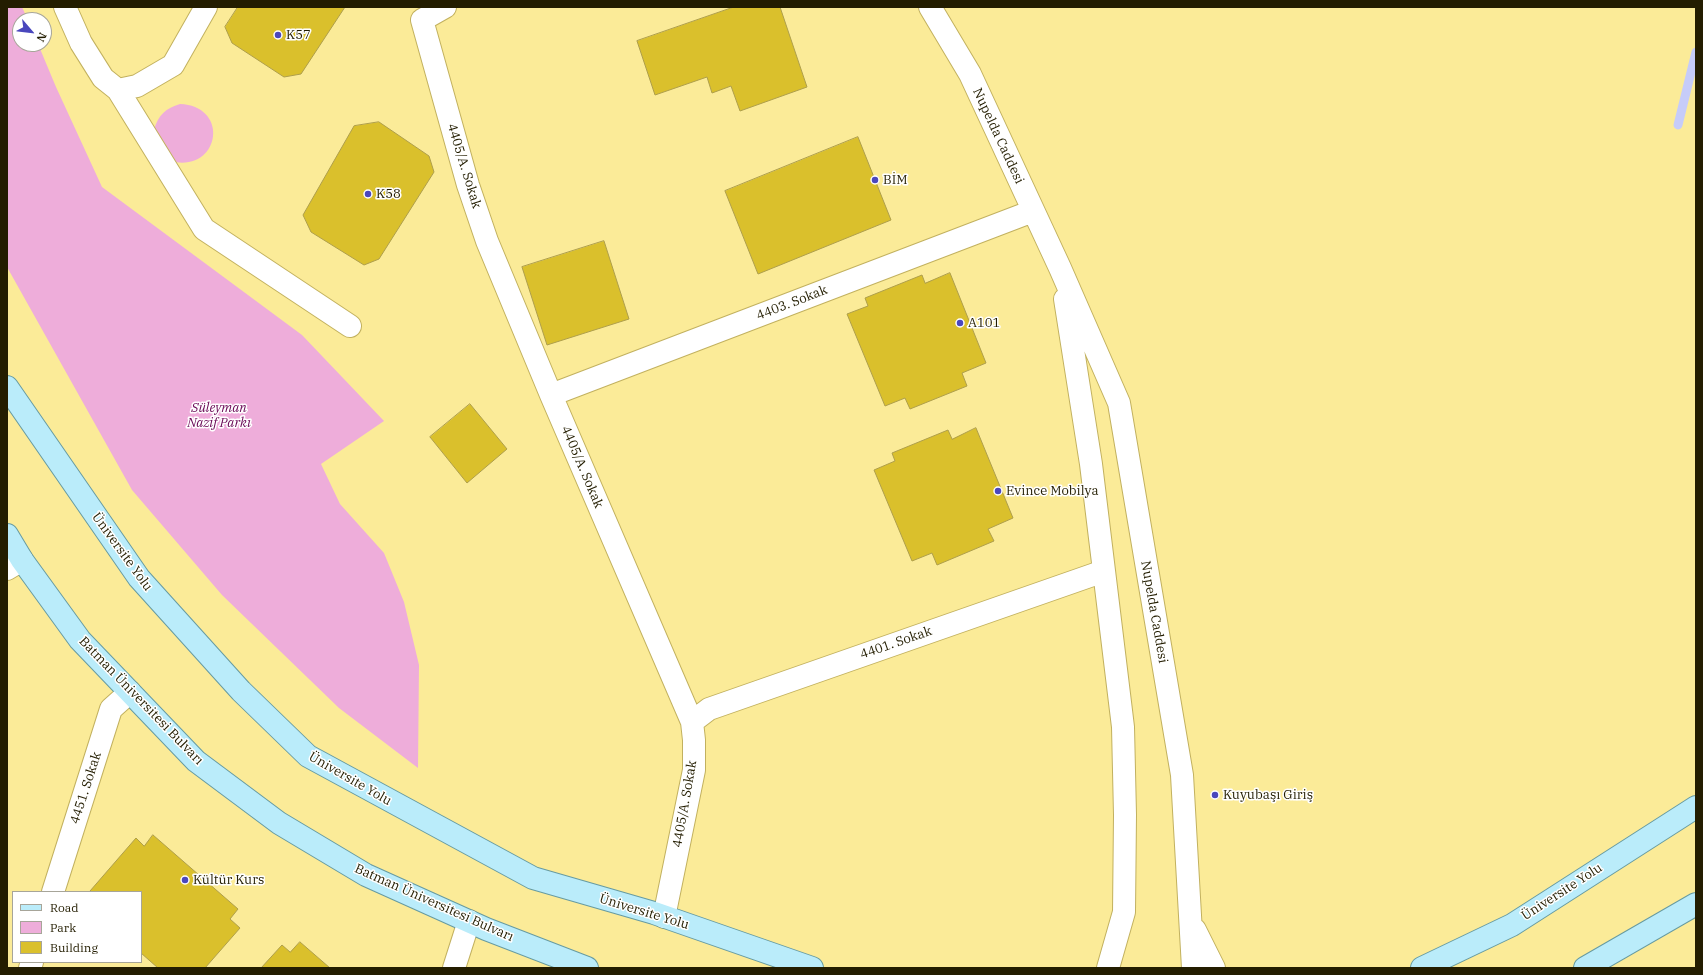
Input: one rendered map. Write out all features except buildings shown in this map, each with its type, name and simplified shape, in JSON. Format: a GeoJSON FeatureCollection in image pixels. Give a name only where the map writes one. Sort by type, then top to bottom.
{"type":"FeatureCollection","features":[{"type":"Feature","properties":{"kind":"main road","name":"Üniversite Yolu"},"geometry":{"type":"LineString","coordinates":[[7,387],[138,578],[241,691],[308,756],[533,878],[664,917],[812,968]]}},
{"type":"Feature","properties":{"kind":"main road","name":"Batman Üniversitesi Bulvarı"},"geometry":{"type":"LineString","coordinates":[[7,535],[15,564],[80,640],[196,761],[279,823],[366,875],[469,921],[587,968]]}},
{"type":"Feature","properties":{"kind":"main road","name":"Üniversite Yolu"},"geometry":{"type":"LineString","coordinates":[[1422,968],[1512,924],[1696,806]]}},
{"type":"Feature","properties":{"kind":"main road"},"geometry":{"type":"LineString","coordinates":[[1586,968],[1696,904]]}},
{"type":"Feature","properties":{"kind":"street"},"geometry":{"type":"LineString","coordinates":[[65,7],[81,43],[103,78],[118,90],[204,229],[350,326]]}},
{"type":"Feature","properties":{"kind":"street"},"geometry":{"type":"LineString","coordinates":[[118,90],[138,86],[173,65],[206,7]]}},
{"type":"Feature","properties":{"kind":"street","name":"4405/A. Sokak"},"geometry":{"type":"LineString","coordinates":[[445,7],[422,20],[468,185],[487,241],[551,395],[692,722],[694,740],[694,770],[664,917]]}},
{"type":"Feature","properties":{"kind":"street","name":"Nupelda Caddesi"},"geometry":{"type":"LineString","coordinates":[[930,7],[970,74],[1060,268],[1118,403],[1182,775],[1193,968]]}},
{"type":"Feature","properties":{"kind":"street","name":"4403. Sokak"},"geometry":{"type":"LineString","coordinates":[[551,395],[1033,211]]}},
{"type":"Feature","properties":{"kind":"street","name":"Nupelda Caddesi"},"geometry":{"type":"LineString","coordinates":[[1060,268],[1091,464],[1123,727],[1126,815],[1124,912],[1108,968]]}},
{"type":"Feature","properties":{"kind":"street","name":"4401. Sokak"},"geometry":{"type":"LineString","coordinates":[[692,722],[710,709],[1104,571]]}},
{"type":"Feature","properties":{"kind":"street","name":"4451. Sokak"},"geometry":{"type":"LineString","coordinates":[[53,891],[111,709],[130,692]]}},
{"type":"Feature","properties":{"kind":"street"},"geometry":{"type":"LineString","coordinates":[[454,968],[469,921]]}},
{"type":"Feature","properties":{"kind":"street"},"geometry":{"type":"LineString","coordinates":[[1190,922],[1214,968]]}},
{"type":"Feature","properties":{"kind":"green space","name":"Süleyman Nazif Parkı"},"geometry":{"type":"Polygon","coordinates":[[[7,7],[22,7],[24,12],[12,12],[12,52],[41,52],[102,187],[302,335],[384,421],[321,464],[340,504],[384,553],[404,602],[419,665],[418,768],[339,708],[222,595],[132,490],[7,267],[7,7]]]}},
{"type":"Feature","properties":{"kind":"green space"},"geometry":{"type":"Polygon","coordinates":[[[180,104],[196,108],[207,116],[212,126],[213,138],[209,149],[200,158],[187,162],[170,161],[154,130],[160,116],[163,113],[180,104]]]}},
{"type":"Feature","properties":{"kind":"waterway"},"geometry":{"type":"LineString","coordinates":[[1678,125],[1696,52]]}},
{"type":"Feature","properties":{"kind":"place","name":"K57"},"geometry":{"type":"Point","coordinates":[278,35]}},
{"type":"Feature","properties":{"kind":"place","name":"BİM"},"geometry":{"type":"Point","coordinates":[875,180]}},
{"type":"Feature","properties":{"kind":"place","name":"K58"},"geometry":{"type":"Point","coordinates":[368,194]}},
{"type":"Feature","properties":{"kind":"place","name":"A101"},"geometry":{"type":"Point","coordinates":[960,323]}},
{"type":"Feature","properties":{"kind":"place","name":"Evince Mobilya"},"geometry":{"type":"Point","coordinates":[998,491]}},
{"type":"Feature","properties":{"kind":"place","name":"Kuyubaşı Giriş"},"geometry":{"type":"Point","coordinates":[1215,795]}},
{"type":"Feature","properties":{"kind":"place","name":"Kültür Kurs"},"geometry":{"type":"Point","coordinates":[185,880]}}]}
